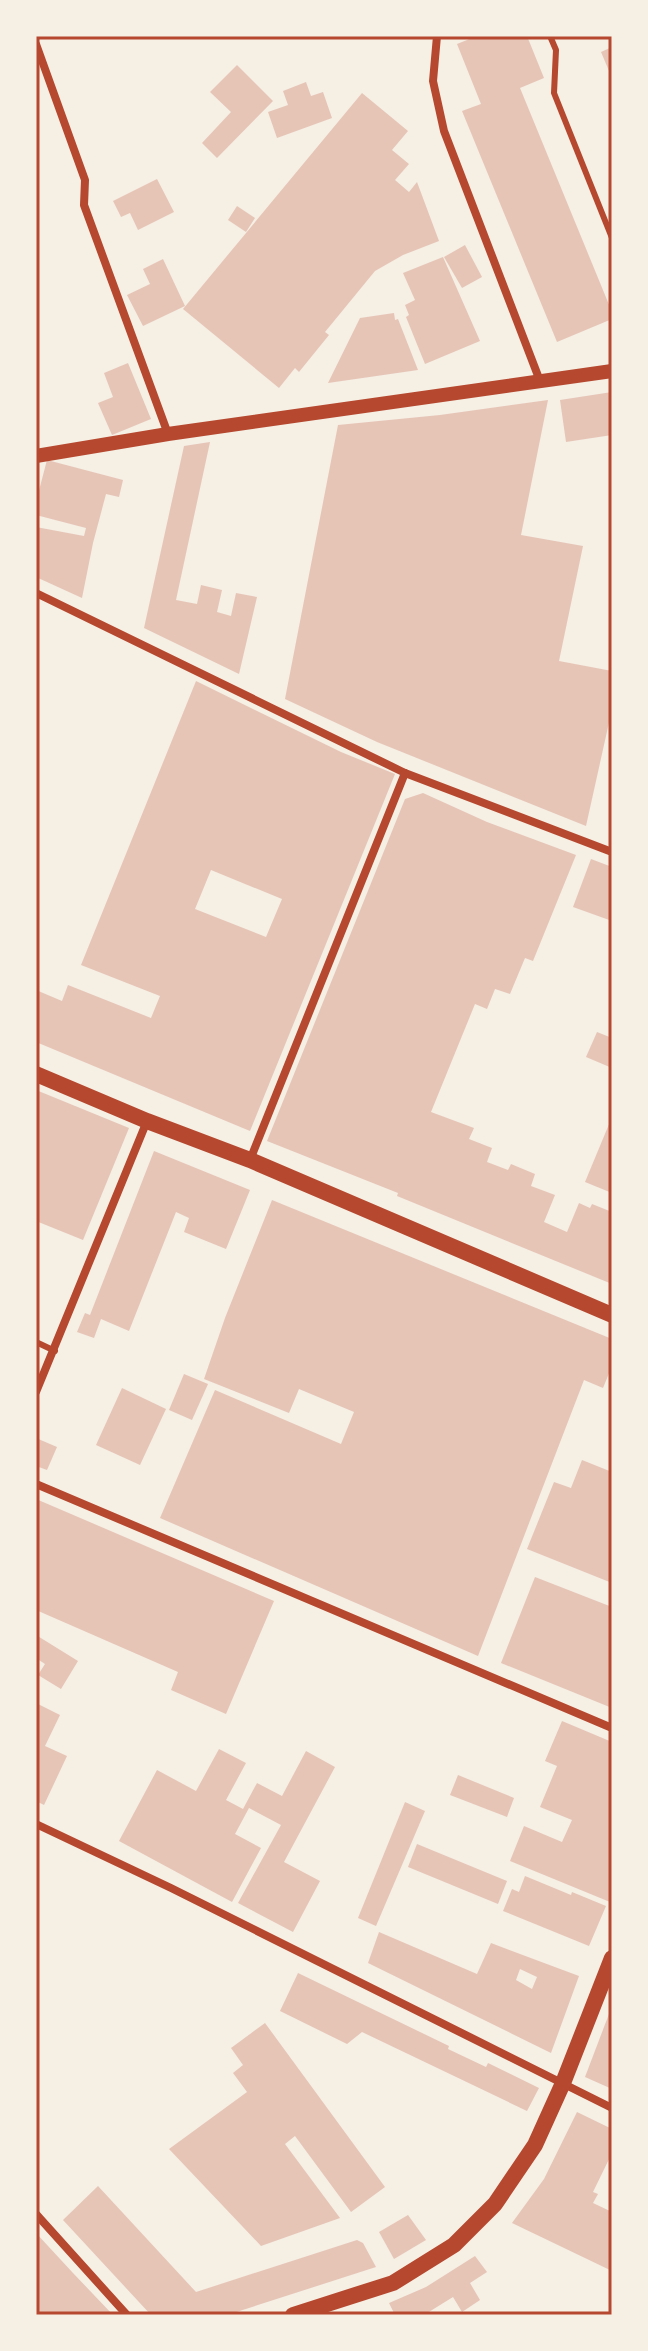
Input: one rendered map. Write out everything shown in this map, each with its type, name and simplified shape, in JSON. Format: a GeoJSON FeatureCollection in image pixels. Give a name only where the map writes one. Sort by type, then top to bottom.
{"type":"FeatureCollection","features":[{"type":"Feature","properties":{"kind":"main road"},"geometry":{"type":"LineString","coordinates":[[36,1074],[250,1160],[612,1315]]}},
{"type":"Feature","properties":{"kind":"main road"},"geometry":{"type":"LineString","coordinates":[[293,2315],[393,2283],[454,2245],[495,2204],[535,2145],[612,1958]]}},
{"type":"Feature","properties":{"kind":"street"},"geometry":{"type":"LineString","coordinates":[[437,36],[433,81],[444,131],[540,381]]}},
{"type":"Feature","properties":{"kind":"street"},"geometry":{"type":"LineString","coordinates":[[36,44],[85,180],[84,205],[168,434]]}},
{"type":"Feature","properties":{"kind":"street"},"geometry":{"type":"LineString","coordinates":[[36,456],[168,434],[612,371]]}},
{"type":"Feature","properties":{"kind":"street"},"geometry":{"type":"LineString","coordinates":[[36,593],[405,773],[612,852]]}},
{"type":"Feature","properties":{"kind":"street"},"geometry":{"type":"LineString","coordinates":[[250,1160],[405,773]]}},
{"type":"Feature","properties":{"kind":"street"},"geometry":{"type":"LineString","coordinates":[[36,1392],[147,1121]]}},
{"type":"Feature","properties":{"kind":"street"},"geometry":{"type":"LineString","coordinates":[[36,1484],[612,1728]]}},
{"type":"Feature","properties":{"kind":"street"},"geometry":{"type":"LineString","coordinates":[[36,1824],[612,2108]]}},
{"type":"Feature","properties":{"kind":"street"},"geometry":{"type":"LineString","coordinates":[[36,2214],[127,2315]]}},
{"type":"Feature","properties":{"kind":"lane"},"geometry":{"type":"LineString","coordinates":[[550,36],[556,50],[554,93],[612,238]]}},
{"type":"Feature","properties":{"kind":"lane"},"geometry":{"type":"LineString","coordinates":[[36,1342],[55,1351]]}},
{"type":"Feature","properties":{"kind":"building"},"geometry":{"type":"Polygon","coordinates":[[[477,36],[527,36],[544,78],[520,88],[612,312],[612,319],[557,342],[462,111],[481,104],[457,44],[477,36]]]}},
{"type":"Feature","properties":{"kind":"building"},"geometry":{"type":"Polygon","coordinates":[[[612,47],[612,78],[601,52],[612,47]]]}},
{"type":"Feature","properties":{"kind":"building"},"geometry":{"type":"Polygon","coordinates":[[[237,65],[273,101],[217,158],[202,143],[231,112],[210,92],[237,65]]]}},
{"type":"Feature","properties":{"kind":"building"},"geometry":{"type":"Polygon","coordinates":[[[306,82],[311,96],[323,92],[332,118],[277,138],[268,112],[288,105],[283,91],[306,82]]]}},
{"type":"Feature","properties":{"kind":"building"},"geometry":{"type":"Polygon","coordinates":[[[362,93],[408,131],[392,150],[409,164],[395,180],[409,192],[417,182],[439,241],[403,255],[375,271],[325,332],[329,335],[299,372],[295,368],[279,388],[183,309],[362,93]]]}},
{"type":"Feature","properties":{"kind":"building"},"geometry":{"type":"Polygon","coordinates":[[[157,179],[174,212],[138,230],[130,213],[121,217],[113,201],[157,179]]]}},
{"type":"Feature","properties":{"kind":"building"},"geometry":{"type":"Polygon","coordinates":[[[237,206],[255,218],[246,232],[228,220],[237,206]]]}},
{"type":"Feature","properties":{"kind":"building"},"geometry":{"type":"Polygon","coordinates":[[[465,245],[482,277],[462,288],[444,257],[465,245]]]}},
{"type":"Feature","properties":{"kind":"building"},"geometry":{"type":"Polygon","coordinates":[[[443,257],[480,341],[425,364],[406,317],[409,315],[405,305],[415,300],[403,273],[443,257]]]}},
{"type":"Feature","properties":{"kind":"building"},"geometry":{"type":"Polygon","coordinates":[[[163,259],[185,306],[143,326],[127,295],[150,284],[143,269],[163,259]]]}},
{"type":"Feature","properties":{"kind":"building"},"geometry":{"type":"Polygon","coordinates":[[[394,313],[418,370],[328,383],[360,318],[394,313]]]}},
{"type":"Feature","properties":{"kind":"building"},"geometry":{"type":"Polygon","coordinates":[[[128,363],[151,419],[112,435],[98,403],[113,397],[104,373],[128,363]]]}},
{"type":"Feature","properties":{"kind":"building"},"geometry":{"type":"Polygon","coordinates":[[[612,392],[612,435],[566,442],[560,400],[612,392]]]}},
{"type":"Feature","properties":{"kind":"building"},"geometry":{"type":"Polygon","coordinates":[[[548,400],[521,535],[583,546],[559,661],[612,671],[612,709],[586,826],[377,742],[285,699],[338,425],[548,400]]]}},
{"type":"Feature","properties":{"kind":"building"},"geometry":{"type":"Polygon","coordinates":[[[210,442],[176,600],[197,604],[201,585],[222,590],[217,612],[231,616],[236,593],[257,597],[239,674],[144,628],[184,446],[210,442]]]}},
{"type":"Feature","properties":{"kind":"building"},"geometry":{"type":"Polygon","coordinates":[[[47,460],[123,480],[119,497],[106,494],[82,598],[36,577],[36,527],[84,536],[86,528],[36,515],[36,502],[47,460]]]}},
{"type":"Feature","properties":{"kind":"building"},"geometry":{"type":"Polygon","coordinates":[[[196,681],[341,752],[395,774],[250,1131],[36,1042],[36,990],[62,1001],[68,985],[151,1018],[160,996],[81,965],[196,681]],[[211,870],[195,909],[266,937],[282,899],[211,870]]]}},
{"type":"Feature","properties":{"kind":"building"},"geometry":{"type":"Polygon","coordinates":[[[423,793],[487,822],[576,855],[533,961],[525,958],[510,994],[495,989],[487,1009],[475,1004],[431,1112],[474,1128],[469,1139],[492,1148],[487,1162],[508,1170],[511,1164],[535,1174],[531,1186],[555,1195],[544,1222],[567,1232],[579,1203],[590,1208],[592,1204],[612,1212],[612,1284],[267,1141],[405,799],[423,793]]]}},
{"type":"Feature","properties":{"kind":"building"},"geometry":{"type":"Polygon","coordinates":[[[591,859],[612,867],[612,921],[573,907],[591,859]]]}},
{"type":"Feature","properties":{"kind":"building"},"geometry":{"type":"Polygon","coordinates":[[[597,1032],[612,1038],[612,1068],[586,1057],[597,1032]]]}},
{"type":"Feature","properties":{"kind":"building"},"geometry":{"type":"Polygon","coordinates":[[[36,1090],[129,1128],[83,1240],[36,1221],[36,1090]]]}},
{"type":"Feature","properties":{"kind":"building"},"geometry":{"type":"Polygon","coordinates":[[[612,1117],[612,1193],[585,1182],[612,1117]]]}},
{"type":"Feature","properties":{"kind":"building"},"geometry":{"type":"Polygon","coordinates":[[[154,1151],[250,1190],[226,1249],[184,1232],[189,1218],[176,1212],[129,1331],[101,1319],[94,1338],[77,1332],[85,1313],[90,1315],[154,1151]]]}},
{"type":"Feature","properties":{"kind":"building"},"geometry":{"type":"Polygon","coordinates":[[[272,1200],[612,1339],[612,1366],[603,1388],[584,1380],[478,1656],[160,1518],[215,1390],[341,1444],[354,1412],[299,1389],[289,1413],[204,1379],[272,1200]]]}},
{"type":"Feature","properties":{"kind":"building"},"geometry":{"type":"Polygon","coordinates":[[[184,1374],[208,1384],[192,1420],[169,1410],[184,1374]]]}},
{"type":"Feature","properties":{"kind":"building"},"geometry":{"type":"Polygon","coordinates":[[[122,1388],[166,1409],[140,1465],[96,1445],[122,1388]]]}},
{"type":"Feature","properties":{"kind":"building"},"geometry":{"type":"Polygon","coordinates":[[[36,1438],[57,1447],[47,1470],[36,1466],[36,1438]]]}},
{"type":"Feature","properties":{"kind":"building"},"geometry":{"type":"Polygon","coordinates":[[[582,1460],[612,1472],[612,1583],[527,1549],[554,1482],[571,1488],[582,1460]]]}},
{"type":"Feature","properties":{"kind":"building"},"geometry":{"type":"Polygon","coordinates":[[[36,1499],[274,1601],[226,1714],[171,1690],[178,1672],[36,1610],[36,1499]]]}},
{"type":"Feature","properties":{"kind":"building"},"geometry":{"type":"Polygon","coordinates":[[[535,1577],[612,1607],[612,1708],[501,1663],[535,1577]]]}},
{"type":"Feature","properties":{"kind":"building"},"geometry":{"type":"Polygon","coordinates":[[[36,1635],[78,1661],[61,1689],[38,1675],[45,1664],[36,1658],[36,1635]]]}},
{"type":"Feature","properties":{"kind":"building"},"geometry":{"type":"Polygon","coordinates":[[[36,1703],[60,1715],[45,1746],[67,1756],[44,1805],[36,1801],[36,1703]]]}},
{"type":"Feature","properties":{"kind":"building"},"geometry":{"type":"Polygon","coordinates":[[[562,1721],[612,1742],[610,1902],[510,1861],[524,1826],[562,1842],[572,1820],[540,1807],[557,1766],[545,1761],[562,1721]]]}},
{"type":"Feature","properties":{"kind":"building"},"geometry":{"type":"Polygon","coordinates":[[[219,1749],[246,1763],[226,1800],[243,1809],[257,1783],[282,1796],[306,1751],[335,1767],[284,1862],[320,1881],[293,1932],[238,1903],[281,1825],[249,1808],[235,1834],[261,1848],[232,1902],[119,1841],[157,1770],[196,1791],[219,1749]]]}},
{"type":"Feature","properties":{"kind":"building"},"geometry":{"type":"Polygon","coordinates":[[[458,1775],[514,1798],[507,1817],[450,1795],[458,1775]]]}},
{"type":"Feature","properties":{"kind":"building"},"geometry":{"type":"Polygon","coordinates":[[[405,1802],[425,1811],[376,1926],[358,1918],[405,1802]]]}},
{"type":"Feature","properties":{"kind":"building"},"geometry":{"type":"Polygon","coordinates":[[[417,1844],[507,1881],[498,1904],[408,1867],[417,1844]]]}},
{"type":"Feature","properties":{"kind":"building"},"geometry":{"type":"Polygon","coordinates":[[[525,1876],[606,1906],[589,1946],[503,1911],[512,1889],[519,1892],[525,1876]]]}},
{"type":"Feature","properties":{"kind":"building"},"geometry":{"type":"Polygon","coordinates":[[[379,1932],[477,1974],[491,1943],[579,1976],[551,2053],[368,1963],[379,1932]],[[520,1969],[516,1980],[532,1989],[537,1977],[520,1969]]]}},
{"type":"Feature","properties":{"kind":"building"},"geometry":{"type":"Polygon","coordinates":[[[298,1973],[449,2046],[448,2049],[486,2067],[488,2063],[539,2088],[527,2111],[362,2032],[347,2044],[280,2011],[298,1973]]]}},
{"type":"Feature","properties":{"kind":"building"},"geometry":{"type":"Polygon","coordinates":[[[612,2006],[612,2089],[585,2077],[612,2006]]]}},
{"type":"Feature","properties":{"kind":"building"},"geometry":{"type":"Polygon","coordinates":[[[265,2023],[385,2187],[351,2212],[295,2136],[285,2144],[340,2218],[261,2246],[169,2149],[247,2092],[233,2073],[243,2065],[231,2048],[265,2023]]]}},
{"type":"Feature","properties":{"kind":"building"},"geometry":{"type":"Polygon","coordinates":[[[577,2112],[612,2129],[612,2153],[593,2192],[598,2194],[593,2203],[612,2212],[612,2271],[512,2223],[544,2179],[577,2112]]]}},
{"type":"Feature","properties":{"kind":"building"},"geometry":{"type":"Polygon","coordinates":[[[98,2186],[196,2292],[357,2240],[363,2243],[376,2267],[227,2315],[151,2315],[63,2220],[98,2186]]]}},
{"type":"Feature","properties":{"kind":"building"},"geometry":{"type":"Polygon","coordinates":[[[408,2215],[426,2240],[394,2259],[379,2232],[408,2215]]]}},
{"type":"Feature","properties":{"kind":"building"},"geometry":{"type":"Polygon","coordinates":[[[36,2233],[73,2273],[113,2315],[36,2315],[36,2233]]]}},
{"type":"Feature","properties":{"kind":"building"},"geometry":{"type":"Polygon","coordinates":[[[475,2256],[487,2272],[470,2283],[480,2300],[462,2312],[453,2297],[424,2315],[395,2315],[389,2303],[426,2287],[475,2256]]]}}]}
